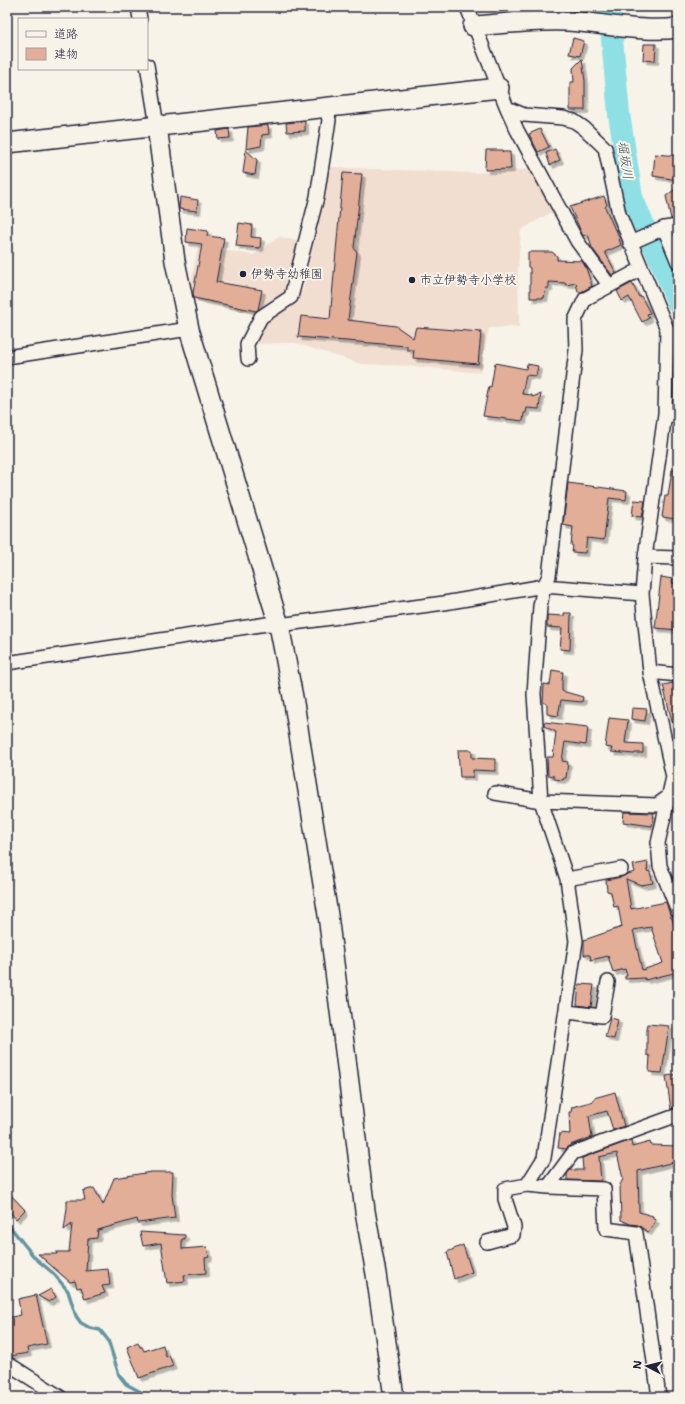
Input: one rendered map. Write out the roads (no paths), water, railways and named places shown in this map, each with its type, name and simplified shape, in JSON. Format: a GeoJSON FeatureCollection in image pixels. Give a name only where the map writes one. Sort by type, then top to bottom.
{"type":"FeatureCollection","features":[{"type":"Feature","properties":{"kind":"street"},"geometry":{"type":"LineString","coordinates":[[138,7],[140,18]]}},
{"type":"Feature","properties":{"kind":"street"},"geometry":{"type":"LineString","coordinates":[[467,7],[517,130],[577,241],[610,285]]}},
{"type":"Feature","properties":{"kind":"street"},"geometry":{"type":"LineString","coordinates":[[474,26],[554,21],[591,23],[632,28],[678,28]]}},
{"type":"Feature","properties":{"kind":"street"},"geometry":{"type":"LineString","coordinates":[[148,70],[157,126],[175,262],[189,329],[279,625],[294,697],[328,915],[365,1211],[394,1397]]}},
{"type":"Feature","properties":{"kind":"street"},"geometry":{"type":"LineString","coordinates":[[7,144],[499,88]]}},
{"type":"Feature","properties":{"kind":"street"},"geometry":{"type":"LineString","coordinates":[[248,358],[248,344],[261,317],[291,296],[317,197],[329,120],[326,107]]}},
{"type":"Feature","properties":{"kind":"street"},"geometry":{"type":"LineString","coordinates":[[507,108],[524,115],[563,118],[574,121],[590,133],[605,148],[619,214],[633,242],[641,269],[667,329],[672,415],[646,557],[642,594],[650,672],[672,777],[673,798],[658,842],[660,866],[678,911]]}},
{"type":"Feature","properties":{"kind":"street"},"geometry":{"type":"LineString","coordinates":[[633,242],[662,230],[678,226]]}},
{"type":"Feature","properties":{"kind":"street"},"geometry":{"type":"LineString","coordinates":[[662,230],[678,262]]}},
{"type":"Feature","properties":{"kind":"street"},"geometry":{"type":"LineString","coordinates":[[527,1185],[544,1158],[567,1012],[576,941],[567,879],[541,801],[534,694],[540,606],[544,586],[549,576],[576,358],[575,320],[585,299],[641,269]]}},
{"type":"Feature","properties":{"kind":"street"},"geometry":{"type":"LineString","coordinates":[[7,357],[189,329]]}},
{"type":"Feature","properties":{"kind":"street"},"geometry":{"type":"LineString","coordinates":[[646,557],[678,558]]}},
{"type":"Feature","properties":{"kind":"street"},"geometry":{"type":"LineString","coordinates":[[7,664],[267,624],[279,625],[444,603],[544,586],[642,594]]}},
{"type":"Feature","properties":{"kind":"street"},"geometry":{"type":"LineString","coordinates":[[650,672],[678,675]]}},
{"type":"Feature","properties":{"kind":"street"},"geometry":{"type":"LineString","coordinates":[[495,793],[541,801],[657,805],[673,798]]}},
{"type":"Feature","properties":{"kind":"street"},"geometry":{"type":"LineString","coordinates":[[567,879],[620,869]]}},
{"type":"Feature","properties":{"kind":"street"},"geometry":{"type":"LineString","coordinates":[[567,1012],[602,1016],[608,982]]}},
{"type":"Feature","properties":{"kind":"street"},"geometry":{"type":"LineString","coordinates":[[548,1187],[573,1153],[678,1115]]}},
{"type":"Feature","properties":{"kind":"street"},"geometry":{"type":"LineString","coordinates":[[487,1242],[513,1235],[514,1227],[505,1199],[505,1189],[527,1185],[604,1190],[606,1229],[636,1233],[660,1397]]}},
{"type":"Feature","properties":{"kind":"street"},"geometry":{"type":"LineString","coordinates":[[7,1363],[60,1397]]}},
{"type":"Feature","properties":{"kind":"waterway","name":"堀坂川"},"geometry":{"type":"LineString","coordinates":[[609,7],[619,114],[632,197],[678,303]]}},
{"type":"Feature","properties":{"kind":"waterway"},"geometry":{"type":"LineString","coordinates":[[7,1223],[35,1258],[53,1273],[68,1291],[76,1316],[81,1323],[90,1328],[100,1330],[108,1340],[119,1375],[126,1384],[150,1397]]}},
{"type":"Feature","properties":{"kind":"place","name":"伊勢寺幼稚園"},"geometry":{"type":"Point","coordinates":[243,274]}},
{"type":"Feature","properties":{"kind":"place","name":"市立伊勢寺小学校"},"geometry":{"type":"Point","coordinates":[412,280]}}]}
